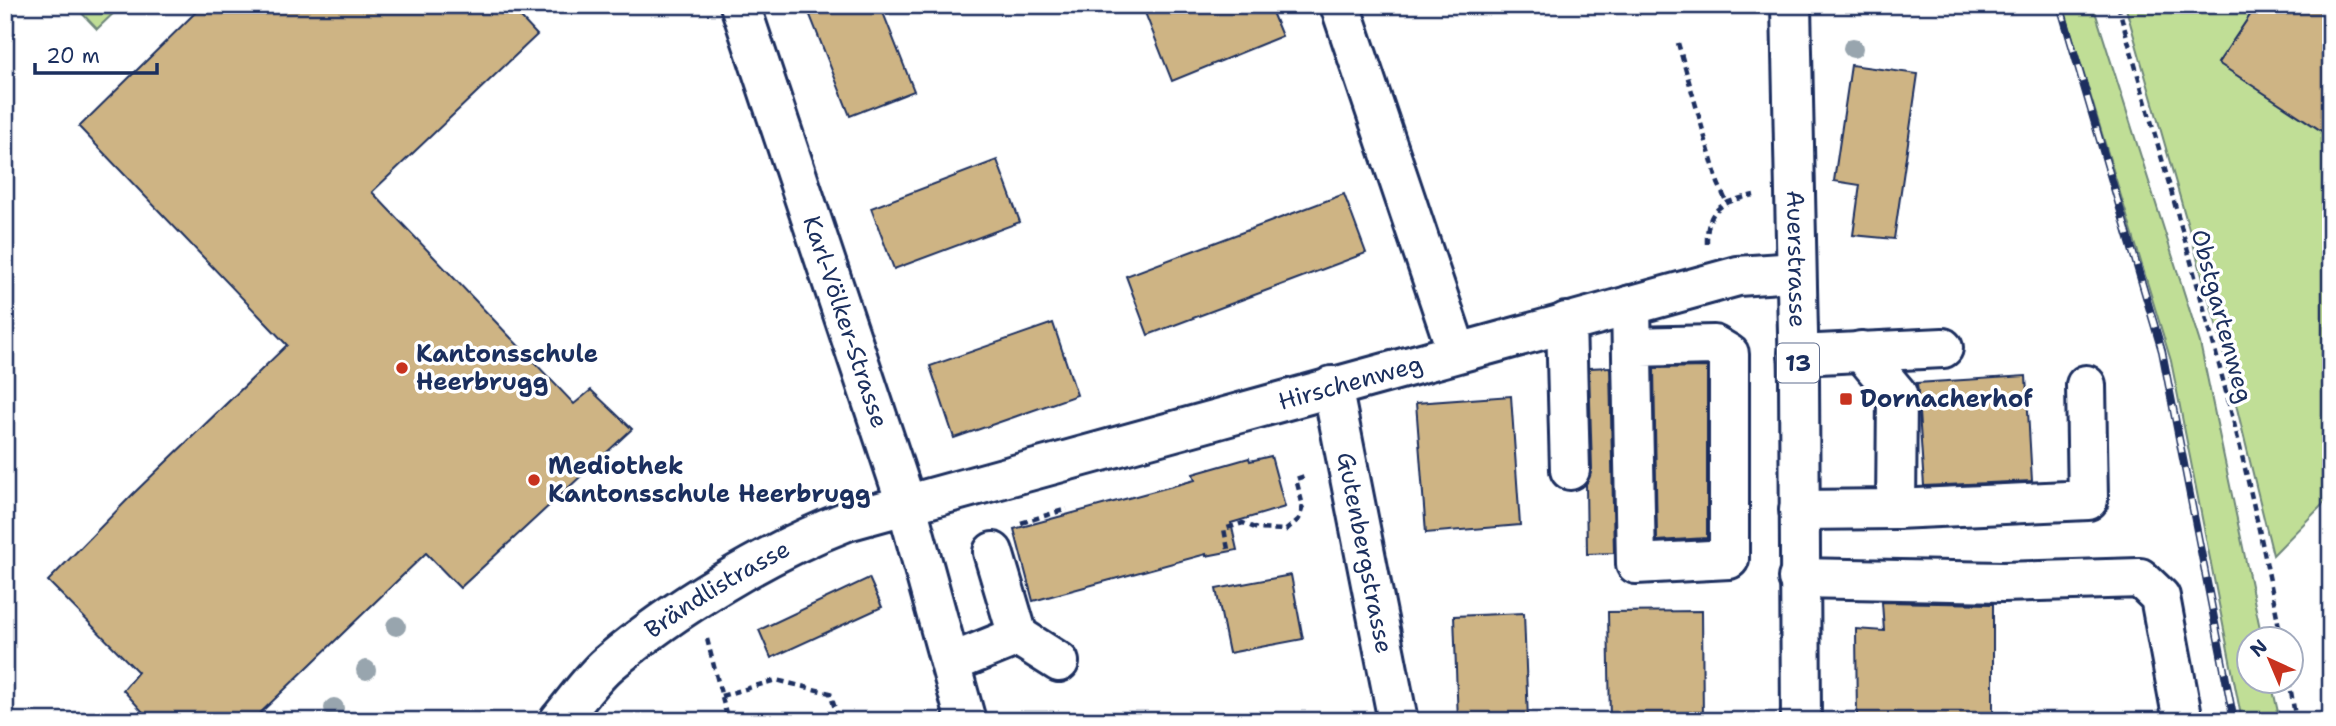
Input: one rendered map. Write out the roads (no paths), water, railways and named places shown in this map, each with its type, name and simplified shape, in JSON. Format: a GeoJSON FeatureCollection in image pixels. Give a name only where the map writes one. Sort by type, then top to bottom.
{"type":"FeatureCollection","features":[{"type":"Feature","properties":{"kind":"street","name":"Karl-Völker-Strasse"},"geometry":{"type":"LineString","coordinates":[[740,5],[905,503],[966,721]]}},
{"type":"Feature","properties":{"kind":"street"},"geometry":{"type":"LineString","coordinates":[[1340,5],[1457,352]]}},
{"type":"Feature","properties":{"kind":"street","name":"Auerstrasse"},"geometry":{"type":"LineString","coordinates":[[1791,5],[1798,355],[1801,721]]}},
{"type":"Feature","properties":{"kind":"street","name":"Hirschenweg"},"geometry":{"type":"LineString","coordinates":[[905,503],[1056,465],[1332,386],[1738,276],[1796,272]]}},
{"type":"Feature","properties":{"kind":"street"},"geometry":{"type":"LineString","coordinates":[[1631,305],[1636,564],[1729,559],[1729,354],[1714,345],[1632,347]]}},
{"type":"Feature","properties":{"kind":"street"},"geometry":{"type":"LineString","coordinates":[[1566,322],[1570,470]]}},
{"type":"Feature","properties":{"kind":"street"},"geometry":{"type":"LineString","coordinates":[[1798,355],[1942,348]]}},
{"type":"Feature","properties":{"kind":"street"},"geometry":{"type":"LineString","coordinates":[[1861,351],[1897,394],[1896,509]]}},
{"type":"Feature","properties":{"kind":"street"},"geometry":{"type":"LineString","coordinates":[[1799,510],[1896,509],[2088,500],[2086,385]]}},
{"type":"Feature","properties":{"kind":"street","name":"Gutenbergstrasse"},"geometry":{"type":"LineString","coordinates":[[1332,386],[1398,721]]}},
{"type":"Feature","properties":{"kind":"street","name":"Brändlistrasse"},"geometry":{"type":"LineString","coordinates":[[559,721],[607,665],[695,601],[800,539],[905,503]]}},
{"type":"Feature","properties":{"kind":"street"},"geometry":{"type":"LineString","coordinates":[[993,552],[1018,636],[1059,662]]}},
{"type":"Feature","properties":{"kind":"street"},"geometry":{"type":"LineString","coordinates":[[1798,578],[2003,582],[2140,578],[2160,597],[2183,721]]}},
{"type":"Feature","properties":{"kind":"street"},"geometry":{"type":"LineString","coordinates":[[951,663],[1018,636]]}},
{"type":"Feature","properties":{"kind":"railway"},"geometry":{"type":"LineString","coordinates":[[2060,5],[2162,351],[2234,721]]}},
{"type":"Feature","properties":{"kind":"place","name":"Kantonsschule Heerbrugg"},"geometry":{"type":"Point","coordinates":[402,368]}},
{"type":"Feature","properties":{"kind":"place","name":"Dornacherhof"},"geometry":{"type":"Point","coordinates":[1846,399]}},
{"type":"Feature","properties":{"kind":"place","name":"Mediothek Kantonsschule Heerbrugg"},"geometry":{"type":"Point","coordinates":[534,480]}}]}
